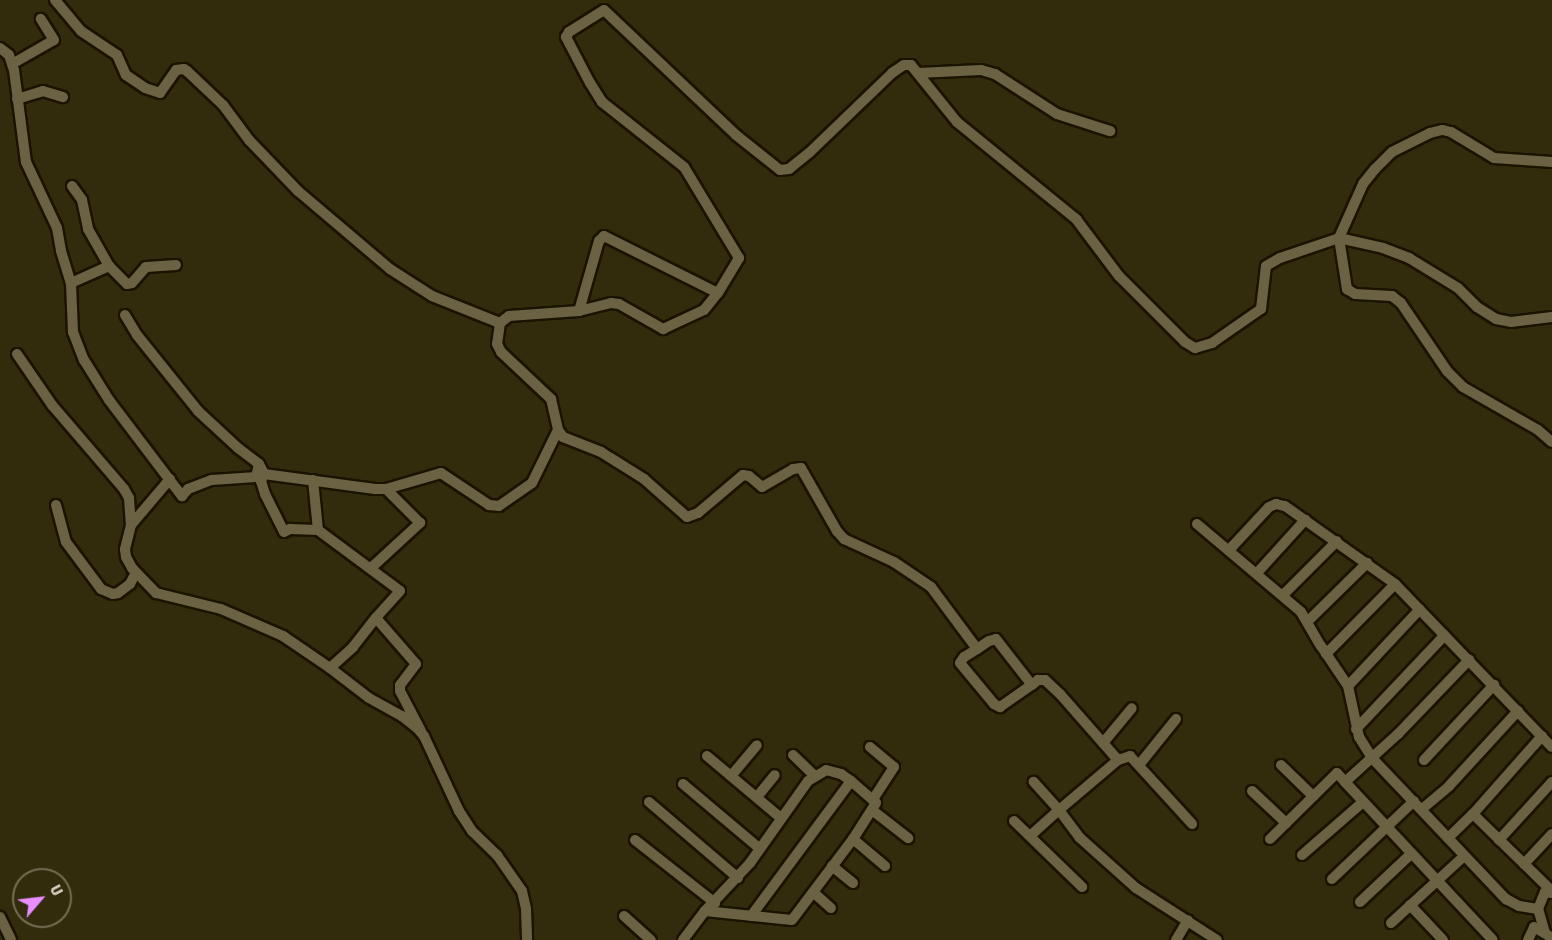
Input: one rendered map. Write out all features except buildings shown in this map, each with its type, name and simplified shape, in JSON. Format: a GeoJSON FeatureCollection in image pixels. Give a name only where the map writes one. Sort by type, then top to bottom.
{"type":"FeatureCollection","features":[{"type":"Feature","properties":{"kind":"street"},"geometry":{"type":"LineString","coordinates":[[55,0],[81,31],[117,55],[126,75],[145,88],[160,93],[176,70],[188,71],[223,105],[249,140],[298,191],[390,269],[432,296],[500,323]]}},
{"type":"Feature","properties":{"kind":"street"},"geometry":{"type":"LineString","coordinates":[[977,649],[931,587],[894,562],[844,539],[837,531],[801,468],[793,469],[762,487],[749,476],[743,475],[698,513],[687,517],[644,479],[601,452],[563,437],[558,430],[551,399],[501,352],[497,344],[500,323],[509,316],[579,311],[617,303],[663,330],[704,310],[718,293],[739,259],[738,253],[680,164],[602,102],[567,40],[568,32],[599,11],[607,11],[736,135],[780,170],[789,169],[809,153],[902,66],[909,64],[918,72],[957,122],[1076,219],[1119,276],[1190,346],[1206,346],[1261,309],[1266,266],[1280,258],[1339,238],[1396,252],[1409,258],[1458,288],[1477,307],[1496,319],[1511,322],[1552,317]]}},
{"type":"Feature","properties":{"kind":"street"},"geometry":{"type":"LineString","coordinates":[[12,64],[54,40],[41,20]]}},
{"type":"Feature","properties":{"kind":"street"},"geometry":{"type":"LineString","coordinates":[[0,48],[9,56],[12,64],[26,162],[57,228],[71,283],[73,332],[84,360],[116,409],[182,496],[188,489],[212,480],[256,477],[262,469]]}},
{"type":"Feature","properties":{"kind":"street"},"geometry":{"type":"LineString","coordinates":[[918,72],[970,70],[995,74],[1043,108],[1079,123],[1110,131]]}},
{"type":"Feature","properties":{"kind":"street"},"geometry":{"type":"LineString","coordinates":[[17,99],[43,91],[63,97]]}},
{"type":"Feature","properties":{"kind":"street"},"geometry":{"type":"LineString","coordinates":[[1552,162],[1494,158],[1451,132],[1442,130],[1430,133],[1392,152],[1375,169],[1363,184],[1339,238],[1347,289],[1355,294],[1392,296],[1401,303],[1447,371],[1463,387],[1538,430],[1552,442]]}},
{"type":"Feature","properties":{"kind":"street"},"geometry":{"type":"LineString","coordinates":[[72,186],[82,200],[87,229],[109,266],[130,285],[146,267],[176,265]]}},
{"type":"Feature","properties":{"kind":"street"},"geometry":{"type":"LineString","coordinates":[[579,311],[599,241],[605,236],[718,293]]}},
{"type":"Feature","properties":{"kind":"street"},"geometry":{"type":"LineString","coordinates":[[71,283],[109,266]]}},
{"type":"Feature","properties":{"kind":"street"},"geometry":{"type":"LineString","coordinates":[[125,315],[137,335],[198,411],[262,469],[313,480],[386,489],[441,473],[489,505],[504,505],[531,483],[558,430]]}},
{"type":"Feature","properties":{"kind":"street"},"geometry":{"type":"LineString","coordinates":[[17,354],[59,414],[124,489],[129,498],[131,525],[126,557],[136,572],[156,593],[221,609],[283,636],[369,698],[402,716],[424,736]]}},
{"type":"Feature","properties":{"kind":"street"},"geometry":{"type":"LineString","coordinates":[[262,469],[261,481],[265,494],[284,532],[290,529],[318,531],[400,591],[353,647],[330,668]]}},
{"type":"Feature","properties":{"kind":"street"},"geometry":{"type":"LineString","coordinates":[[131,525],[170,479]]}},
{"type":"Feature","properties":{"kind":"street"},"geometry":{"type":"LineString","coordinates":[[313,480],[318,531]]}},
{"type":"Feature","properties":{"kind":"street"},"geometry":{"type":"LineString","coordinates":[[371,568],[420,523],[386,489]]}},
{"type":"Feature","properties":{"kind":"street"},"geometry":{"type":"LineString","coordinates":[[56,505],[66,542],[101,589],[112,594],[118,593],[130,584],[136,572]]}},
{"type":"Feature","properties":{"kind":"street"},"geometry":{"type":"LineString","coordinates":[[1230,549],[1273,505],[1285,506],[1395,584],[1552,747]]}},
{"type":"Feature","properties":{"kind":"street"},"geometry":{"type":"LineString","coordinates":[[1257,573],[1305,520]]}},
{"type":"Feature","properties":{"kind":"street"},"geometry":{"type":"LineString","coordinates":[[1197,524],[1283,595],[1308,621],[1326,654],[1348,686],[1356,729],[1372,758],[1506,899],[1519,906],[1538,909]]}},
{"type":"Feature","properties":{"kind":"street"},"geometry":{"type":"LineString","coordinates":[[1283,595],[1337,541]]}},
{"type":"Feature","properties":{"kind":"street"},"geometry":{"type":"LineString","coordinates":[[1308,621],[1367,563]]}},
{"type":"Feature","properties":{"kind":"street"},"geometry":{"type":"LineString","coordinates":[[1326,654],[1395,584]]}},
{"type":"Feature","properties":{"kind":"street"},"geometry":{"type":"LineString","coordinates":[[1348,686],[1420,609]]}},
{"type":"Feature","properties":{"kind":"street"},"geometry":{"type":"LineString","coordinates":[[376,618],[416,664],[403,679],[400,691],[414,712],[459,811],[472,831],[497,855],[522,891],[526,909],[527,940]]}},
{"type":"Feature","properties":{"kind":"street"},"geometry":{"type":"LineString","coordinates":[[1356,729],[1446,635]]}},
{"type":"Feature","properties":{"kind":"street"},"geometry":{"type":"LineString","coordinates":[[1032,685],[996,639],[964,657],[960,663],[994,704],[1000,707],[1042,679],[1050,683],[1118,760]]}},
{"type":"Feature","properties":{"kind":"street"},"geometry":{"type":"LineString","coordinates":[[1345,782],[1398,735],[1469,660]]}},
{"type":"Feature","properties":{"kind":"street"},"geometry":{"type":"LineString","coordinates":[[1424,760],[1494,686]]}},
{"type":"Feature","properties":{"kind":"street"},"geometry":{"type":"LineString","coordinates":[[1103,743],[1132,708]]}},
{"type":"Feature","properties":{"kind":"street"},"geometry":{"type":"LineString","coordinates":[[1332,879],[1386,826],[1449,786],[1518,711]]}},
{"type":"Feature","properties":{"kind":"street"},"geometry":{"type":"LineString","coordinates":[[1139,765],[1176,719]]}},
{"type":"Feature","properties":{"kind":"street"},"geometry":{"type":"LineString","coordinates":[[1448,838],[1473,814],[1542,736]]}},
{"type":"Feature","properties":{"kind":"street"},"geometry":{"type":"LineString","coordinates":[[731,776],[757,745]]}},
{"type":"Feature","properties":{"kind":"street"},"geometry":{"type":"LineString","coordinates":[[705,912],[791,920],[853,839],[894,767],[870,747]]}},
{"type":"Feature","properties":{"kind":"street"},"geometry":{"type":"LineString","coordinates":[[793,755],[814,775]]}},
{"type":"Feature","properties":{"kind":"street"},"geometry":{"type":"LineString","coordinates":[[707,756],[781,818]]}},
{"type":"Feature","properties":{"kind":"street"},"geometry":{"type":"LineString","coordinates":[[1030,836],[1118,760],[1130,756],[1192,824]]}},
{"type":"Feature","properties":{"kind":"street"},"geometry":{"type":"LineString","coordinates":[[1281,765],[1313,796]]}},
{"type":"Feature","properties":{"kind":"street"},"geometry":{"type":"LineString","coordinates":[[682,940],[738,878],[814,775],[826,770],[835,771],[851,781],[908,838]]}},
{"type":"Feature","properties":{"kind":"street"},"geometry":{"type":"LineString","coordinates":[[1270,839],[1337,773],[1436,882],[1493,940]]}},
{"type":"Feature","properties":{"kind":"street"},"geometry":{"type":"LineString","coordinates":[[757,797],[775,775]]}},
{"type":"Feature","properties":{"kind":"street"},"geometry":{"type":"LineString","coordinates":[[751,916],[851,781]]}},
{"type":"Feature","properties":{"kind":"street"},"geometry":{"type":"LineString","coordinates":[[1034,782],[1059,810],[1078,837],[1136,888],[1217,940]]}},
{"type":"Feature","properties":{"kind":"street"},"geometry":{"type":"LineString","coordinates":[[1499,840],[1552,782]]}},
{"type":"Feature","properties":{"kind":"street"},"geometry":{"type":"LineString","coordinates":[[683,784],[759,848]]}},
{"type":"Feature","properties":{"kind":"street"},"geometry":{"type":"LineString","coordinates":[[1252,791],[1286,823]]}},
{"type":"Feature","properties":{"kind":"street"},"geometry":{"type":"LineString","coordinates":[[649,802],[738,878]]}},
{"type":"Feature","properties":{"kind":"street"},"geometry":{"type":"LineString","coordinates":[[1302,855],[1363,802]]}},
{"type":"Feature","properties":{"kind":"street"},"geometry":{"type":"LineString","coordinates":[[1473,814],[1552,892]]}},
{"type":"Feature","properties":{"kind":"street"},"geometry":{"type":"LineString","coordinates":[[1014,821],[1082,887]]}},
{"type":"Feature","properties":{"kind":"street"},"geometry":{"type":"LineString","coordinates":[[1524,864],[1552,834]]}},
{"type":"Feature","properties":{"kind":"street"},"geometry":{"type":"LineString","coordinates":[[853,839],[885,866]]}},
{"type":"Feature","properties":{"kind":"street"},"geometry":{"type":"LineString","coordinates":[[635,840],[715,903]]}},
{"type":"Feature","properties":{"kind":"street"},"geometry":{"type":"LineString","coordinates":[[1360,902],[1411,854]]}},
{"type":"Feature","properties":{"kind":"street"},"geometry":{"type":"LineString","coordinates":[[1391,923],[1464,856]]}},
{"type":"Feature","properties":{"kind":"street"},"geometry":{"type":"LineString","coordinates":[[832,866],[853,883]]}},
{"type":"Feature","properties":{"kind":"street"},"geometry":{"type":"LineString","coordinates":[[813,892],[831,908]]}},
{"type":"Feature","properties":{"kind":"street"},"geometry":{"type":"LineString","coordinates":[[1549,936],[1538,909],[1545,892],[1552,892]]}},
{"type":"Feature","properties":{"kind":"street"},"geometry":{"type":"LineString","coordinates":[[1410,905],[1443,940]]}},
{"type":"Feature","properties":{"kind":"street"},"geometry":{"type":"LineString","coordinates":[[624,916],[651,940]]}},
{"type":"Feature","properties":{"kind":"street"},"geometry":{"type":"LineString","coordinates":[[0,917],[11,940]]}},
{"type":"Feature","properties":{"kind":"street"},"geometry":{"type":"LineString","coordinates":[[1176,940],[1188,920]]}},
{"type":"Feature","properties":{"kind":"street"},"geometry":{"type":"LineString","coordinates":[[1528,940],[1534,927],[1549,936]]}}]}
